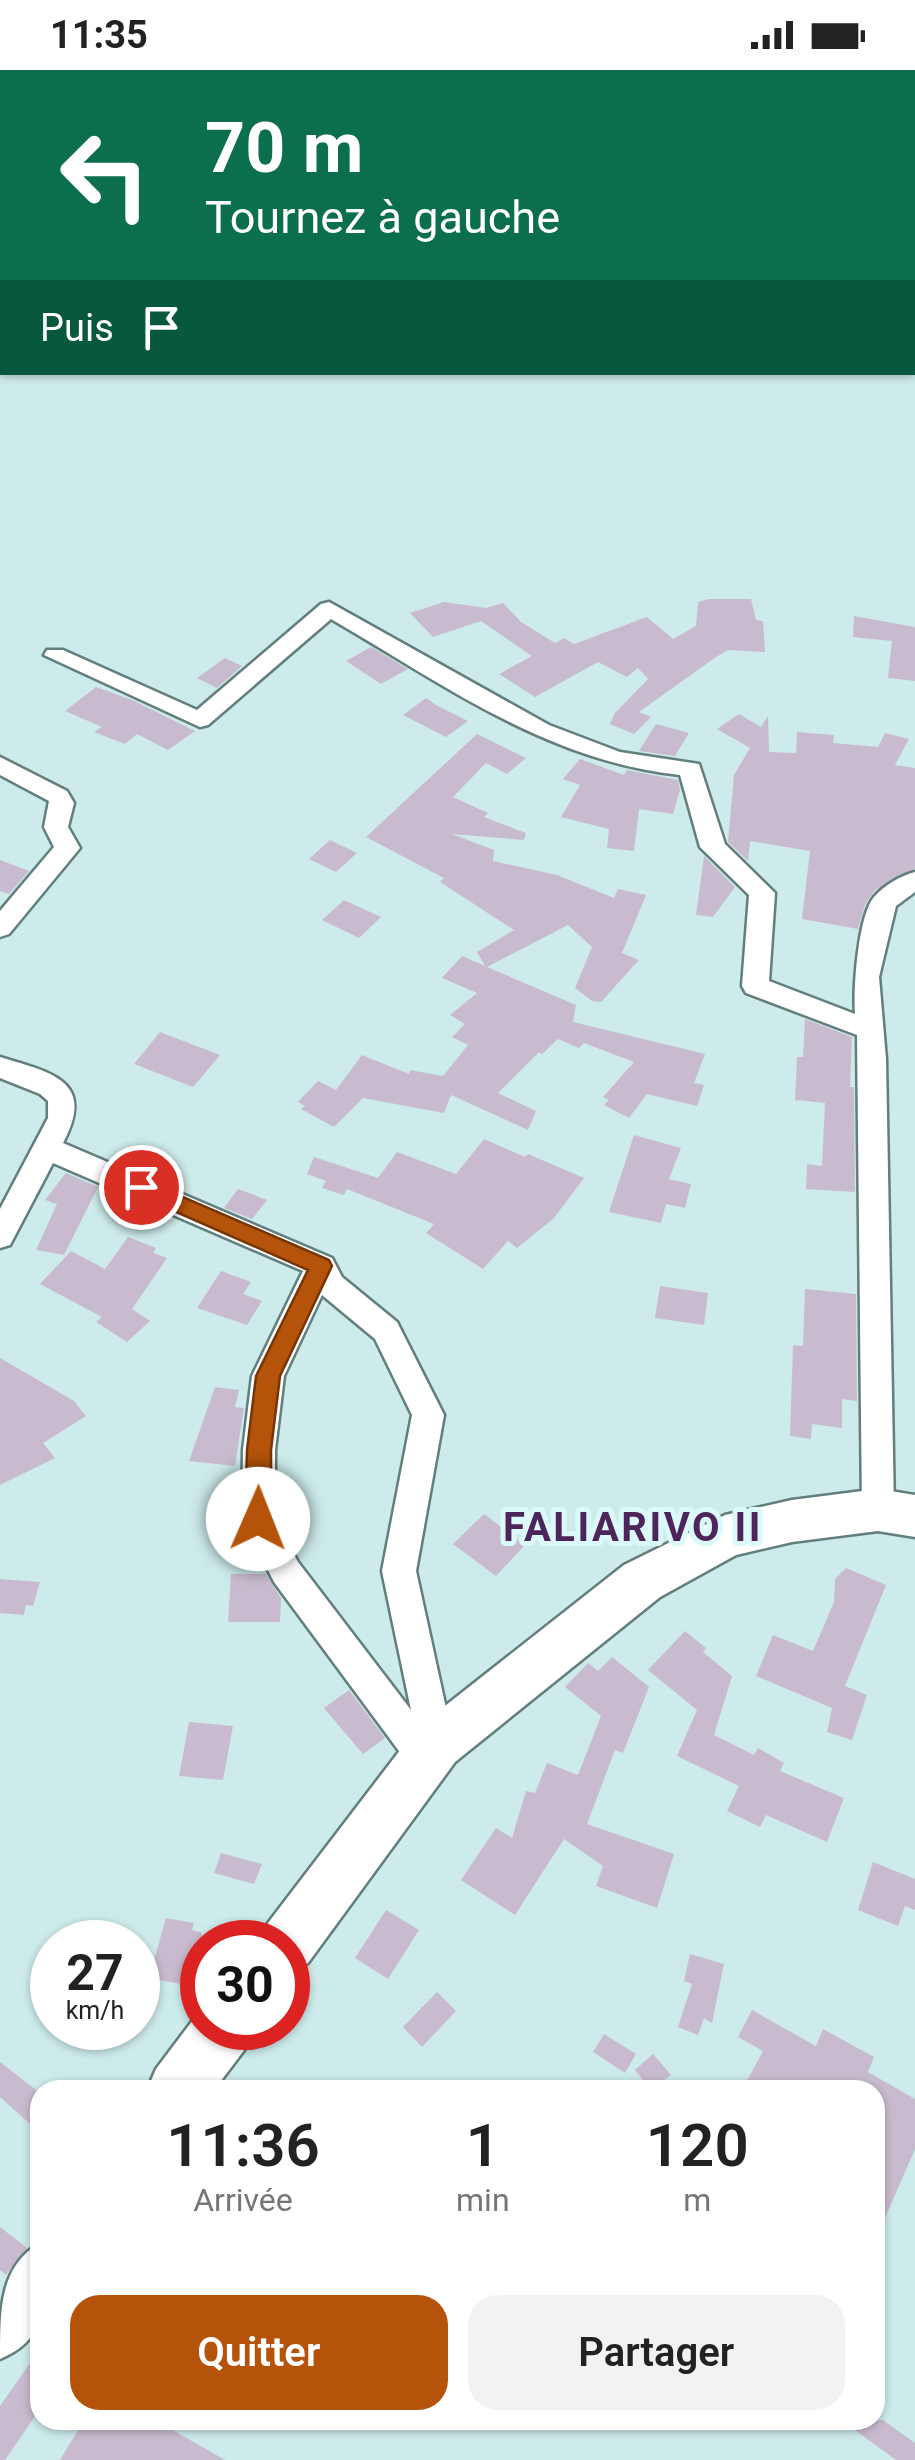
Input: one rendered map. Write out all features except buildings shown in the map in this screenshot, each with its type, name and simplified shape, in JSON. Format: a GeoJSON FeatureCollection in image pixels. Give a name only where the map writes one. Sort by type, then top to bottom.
{"type":"FeatureCollection","features":[{"type":"Feature","properties":{"kind":"street"},"geometry":{"type":"LineString","coordinates":[[55,655],[200,720],[329,609],[497,710],[614,758],[690,769],[713,846],[762,893],[755,986],[870,1030]]}},
{"type":"Feature","properties":{"kind":"street"},"geometry":{"type":"LineString","coordinates":[[0,765],[58,796],[62,803],[56,827],[67,848],[0,927]]}},
{"type":"Feature","properties":{"kind":"street"},"geometry":{"type":"LineString","coordinates":[[304,1920],[431,1751],[642,1581],[725,1536],[792,1521],[897,1513],[866,977],[884,902],[915,880]]}},
{"type":"Feature","properties":{"kind":"street"},"geometry":{"type":"LineString","coordinates":[[0,1067],[50,1087],[62,1098],[62,1118],[0,1236]]}},
{"type":"Feature","properties":{"kind":"street"},"geometry":{"type":"LineString","coordinates":[[46,1148],[321,1266],[332,1285],[386,1332],[428,1415],[399,1571],[431,1751]]}},
{"type":"Feature","properties":{"kind":"street"},"geometry":{"type":"LineString","coordinates":[[321,1266],[268,1376],[259,1450],[258,1519],[286,1572],[431,1751]]}},
{"type":"Feature","properties":{"kind":"street"},"geometry":{"type":"LineString","coordinates":[[185,2080],[207,2050]]}},
{"type":"Feature","properties":{"kind":"street"},"geometry":{"type":"LineString","coordinates":[[0,2327],[30,2287]]}},
{"type":"Feature","properties":{"kind":"district","name":"FALIARIVO II"},"geometry":{"type":"Point","coordinates":[633,1527]}},
{"type":"Feature","properties":{"kind":"route"},"geometry":{"type":"LineString","coordinates":[[141,1187],[321,1266],[268,1376],[259,1450],[258,1519]]}}]}
